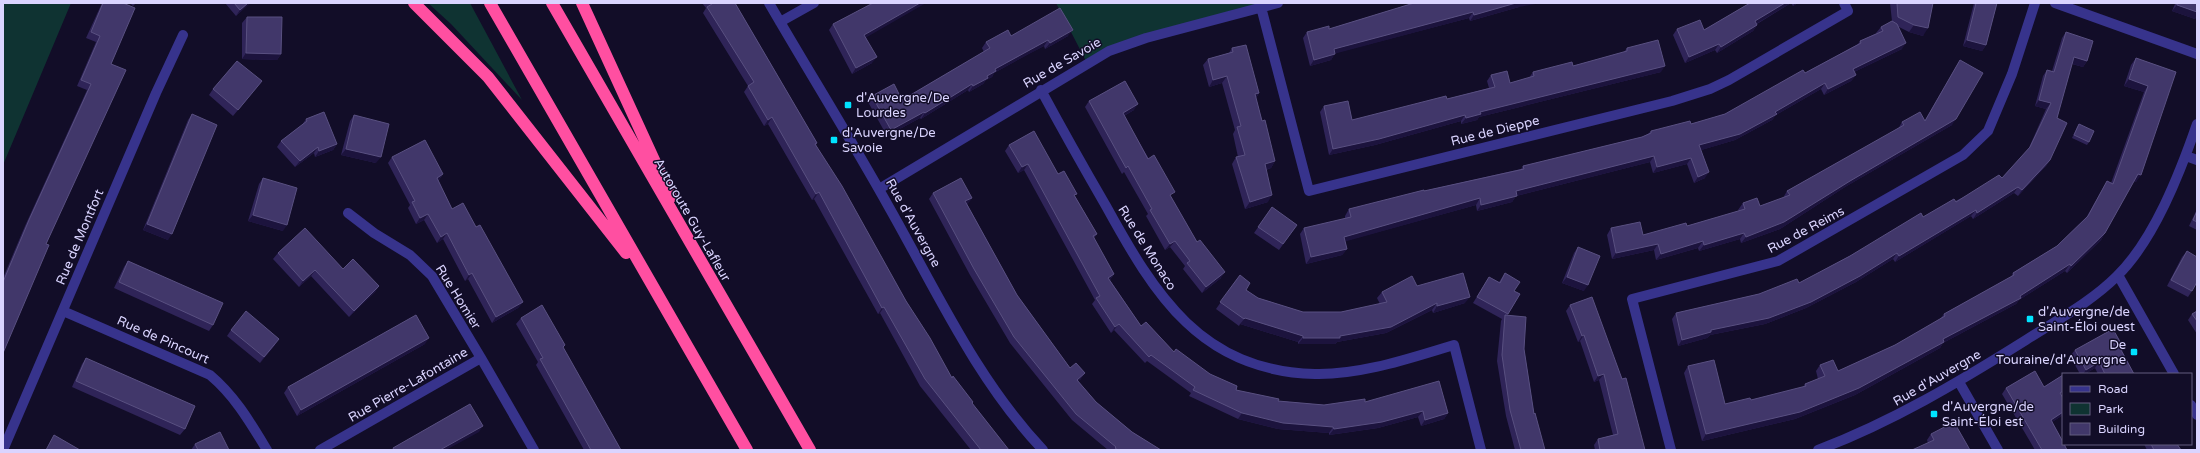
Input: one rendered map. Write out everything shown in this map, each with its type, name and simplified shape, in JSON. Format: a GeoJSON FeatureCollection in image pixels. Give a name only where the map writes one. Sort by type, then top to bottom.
{"type":"FeatureCollection","features":[{"type":"Feature","properties":{"kind":"highway"},"geometry":{"type":"LineString","coordinates":[[414,3],[461,48],[499,89],[654,289]]}},
{"type":"Feature","properties":{"kind":"highway"},"geometry":{"type":"LineString","coordinates":[[490,3],[747,450]]}},
{"type":"Feature","properties":{"kind":"highway","name":"Autoroute Guy-Lafleur"},"geometry":{"type":"LineString","coordinates":[[552,3],[810,450]]}},
{"type":"Feature","properties":{"kind":"highway"},"geometry":{"type":"LineString","coordinates":[[582,3],[702,264]]}},
{"type":"Feature","properties":{"kind":"street","name":"Rue d'Auvergne"},"geometry":{"type":"LineString","coordinates":[[769,3],[879,189],[977,364],[1009,411],[1043,450]]}},
{"type":"Feature","properties":{"kind":"street"},"geometry":{"type":"LineString","coordinates":[[780,22],[814,3]]}},
{"type":"Feature","properties":{"kind":"street","name":"Rue de Savoie"},"geometry":{"type":"LineString","coordinates":[[879,189],[1041,90],[1115,48],[1278,3]]}},
{"type":"Feature","properties":{"kind":"street","name":"Rue de Dieppe"},"geometry":{"type":"LineString","coordinates":[[1261,7],[1308,191],[1672,101],[1710,89],[1848,11],[1844,3]]}},
{"type":"Feature","properties":{"kind":"street","name":"Rue de Reims"},"geometry":{"type":"LineString","coordinates":[[1671,450],[1632,299],[1778,261],[1800,250],[1963,155],[1988,132],[2012,74],[2035,3]]}},
{"type":"Feature","properties":{"kind":"street"},"geometry":{"type":"LineString","coordinates":[[2055,3],[2197,54]]}},
{"type":"Feature","properties":{"kind":"street","name":"Rue de Montfort"},"geometry":{"type":"LineString","coordinates":[[3,450],[156,93],[183,35]]}},
{"type":"Feature","properties":{"kind":"street","name":"Rue de Monaco"},"geometry":{"type":"LineString","coordinates":[[1041,90],[1147,276],[1179,318],[1195,332],[1212,344],[1248,361],[1294,372],[1317,374],[1370,367],[1454,345],[1481,450]]}},
{"type":"Feature","properties":{"kind":"street","name":"Rue d'Auvergne"},"geometry":{"type":"LineString","coordinates":[[1818,450],[1885,422],[1959,382],[2063,317],[2118,276],[2152,228],[2174,187],[2197,124]]}},
{"type":"Feature","properties":{"kind":"street"},"geometry":{"type":"LineString","coordinates":[[2186,156],[2197,160]]}},
{"type":"Feature","properties":{"kind":"street","name":"Rue Homier"},"geometry":{"type":"LineString","coordinates":[[348,213],[374,233],[410,255],[432,276],[481,358]]}},
{"type":"Feature","properties":{"kind":"street"},"geometry":{"type":"LineString","coordinates":[[2118,276],[2173,373]]}},
{"type":"Feature","properties":{"kind":"street","name":"Rue de Pincourt"},"geometry":{"type":"LineString","coordinates":[[63,311],[210,375],[223,386],[245,413],[267,450]]}},
{"type":"Feature","properties":{"kind":"street","name":"Rue Pierre-Lafontaine"},"geometry":{"type":"LineString","coordinates":[[320,450],[481,358],[534,450]]}},
{"type":"Feature","properties":{"kind":"street"},"geometry":{"type":"LineString","coordinates":[[1959,382],[1998,450]]}},
{"type":"Feature","properties":{"kind":"street"},"geometry":{"type":"LineString","coordinates":[[2192,407],[2197,416]]}},
{"type":"Feature","properties":{"kind":"green space"},"geometry":{"type":"Polygon","coordinates":[[[3,3],[71,3],[3,165],[3,3]]]}},
{"type":"Feature","properties":{"kind":"green space"},"geometry":{"type":"Polygon","coordinates":[[[428,3],[470,3],[522,100],[451,24],[428,3]]]}},
{"type":"Feature","properties":{"kind":"green space"},"geometry":{"type":"Polygon","coordinates":[[[1056,3],[1260,3],[1146,38],[1087,63],[1056,3]]]}},
{"type":"Feature","properties":{"kind":"building"},"geometry":{"type":"Polygon","coordinates":[[[103,3],[123,3],[135,8],[111,64],[126,70],[46,244],[49,245],[3,353],[3,282],[29,220],[91,84],[81,80],[100,36],[91,32],[103,3]]]}},
{"type":"Feature","properties":{"kind":"building"},"geometry":{"type":"Polygon","coordinates":[[[234,3],[248,3],[240,10],[234,3]]]}},
{"type":"Feature","properties":{"kind":"building"},"geometry":{"type":"Polygon","coordinates":[[[711,3],[735,3],[817,143],[815,144],[842,186],[906,301],[930,338],[952,378],[953,376],[1009,450],[981,450],[925,379],[884,307],[882,308],[819,192],[816,194],[772,117],[768,120],[748,86],[754,82],[707,7],[712,4],[711,3]]]}},
{"type":"Feature","properties":{"kind":"building"},"geometry":{"type":"Polygon","coordinates":[[[873,3],[920,3],[864,35],[877,57],[856,68],[833,24],[873,3]]]}},
{"type":"Feature","properties":{"kind":"building"},"geometry":{"type":"Polygon","coordinates":[[[1414,3],[1516,3],[1474,15],[1473,12],[1334,49],[1335,54],[1314,60],[1307,32],[1329,26],[1329,29],[1414,3]]]}},
{"type":"Feature","properties":{"kind":"building"},"geometry":{"type":"Polygon","coordinates":[[[1750,3],[1785,3],[1755,21],[1757,25],[1721,47],[1719,44],[1689,57],[1677,29],[1700,20],[1704,30],[1750,3]]]}},
{"type":"Feature","properties":{"kind":"building"},"geometry":{"type":"Polygon","coordinates":[[[1897,3],[1933,3],[1928,28],[1914,25],[1898,17],[1897,3]]]}},
{"type":"Feature","properties":{"kind":"building"},"geometry":{"type":"Polygon","coordinates":[[[1976,3],[1997,3],[1986,45],[1967,40],[1976,3]]]}},
{"type":"Feature","properties":{"kind":"building"},"geometry":{"type":"Polygon","coordinates":[[[2177,3],[2197,3],[2197,12],[2177,5],[2177,3]]]}},
{"type":"Feature","properties":{"kind":"building"},"geometry":{"type":"Polygon","coordinates":[[[1060,8],[1073,30],[1050,43],[1048,40],[995,69],[996,71],[987,76],[988,78],[973,86],[972,84],[925,113],[924,112],[891,130],[872,96],[894,84],[902,100],[990,48],[986,42],[1008,30],[1011,36],[1060,8]]]}},
{"type":"Feature","properties":{"kind":"building"},"geometry":{"type":"Polygon","coordinates":[[[247,17],[282,17],[281,54],[246,53],[247,17]]]}},
{"type":"Feature","properties":{"kind":"building"},"geometry":{"type":"Polygon","coordinates":[[[1892,21],[1897,24],[1906,43],[1853,69],[1856,75],[1828,89],[1825,83],[1775,112],[1777,114],[1740,134],[1699,145],[1709,172],[1698,177],[1691,158],[1657,167],[1654,156],[1516,191],[1517,196],[1481,205],[1480,198],[1344,237],[1347,249],[1311,257],[1304,228],[1351,217],[1349,209],[1424,190],[1524,169],[1523,166],[1642,137],[1651,133],[1651,131],[1690,121],[1691,124],[1725,114],[1803,70],[1805,73],[1861,43],[1860,41],[1883,31],[1881,27],[1892,21]]]}},
{"type":"Feature","properties":{"kind":"building"},"geometry":{"type":"Polygon","coordinates":[[[2066,32],[2093,41],[2087,61],[2074,57],[2057,118],[2067,123],[2050,160],[2022,190],[2018,187],[1977,213],[1976,210],[1899,256],[1897,253],[1860,276],[1811,302],[1769,318],[1711,330],[1711,332],[1682,340],[1676,313],[1759,294],[1797,279],[1799,283],[1850,256],[1921,213],[1923,217],[1954,199],[1956,202],[1999,175],[2002,178],[2030,147],[2051,103],[2039,100],[2047,70],[2054,72],[2066,32]]]}},
{"type":"Feature","properties":{"kind":"building"},"geometry":{"type":"Polygon","coordinates":[[[1658,40],[1665,66],[1480,112],[1481,114],[1466,118],[1465,115],[1379,139],[1333,149],[1324,106],[1348,101],[1352,120],[1446,96],[1447,99],[1495,87],[1491,75],[1507,71],[1510,83],[1534,76],[1533,72],[1572,62],[1573,66],[1627,51],[1627,48],[1658,40]]]}},
{"type":"Feature","properties":{"kind":"building"},"geometry":{"type":"Polygon","coordinates":[[[1246,45],[1259,93],[1255,94],[1262,121],[1265,120],[1275,161],[1265,164],[1272,195],[1250,202],[1236,157],[1245,155],[1237,127],[1241,126],[1227,76],[1213,80],[1208,59],[1233,52],[1232,48],[1246,45]]]}},
{"type":"Feature","properties":{"kind":"building"},"geometry":{"type":"Polygon","coordinates":[[[2136,58],[2176,72],[2141,175],[2138,174],[2105,233],[2071,266],[2070,264],[2020,296],[2021,298],[1943,339],[1944,342],[1859,388],[1800,412],[1706,434],[1688,366],[1714,360],[1725,404],[1750,398],[1751,400],[1806,386],[1805,384],[1825,376],[1820,365],[1833,360],[1838,371],[1895,345],[1945,316],[1944,314],[2014,275],[2013,273],[2057,246],[2088,216],[2107,181],[2113,184],[2148,86],[2129,79],[2136,58]]]}},
{"type":"Feature","properties":{"kind":"building"},"geometry":{"type":"Polygon","coordinates":[[[1960,60],[1983,73],[1956,119],[1850,181],[1784,222],[1746,237],[1744,233],[1704,245],[1703,241],[1661,254],[1658,244],[1616,253],[1611,228],[1640,222],[1643,235],[1686,223],[1687,226],[1745,209],[1743,203],[1757,198],[1760,206],[1790,195],[1787,191],[1904,125],[1902,122],[1920,112],[1925,121],[1960,60]]]}},
{"type":"Feature","properties":{"kind":"building"},"geometry":{"type":"Polygon","coordinates":[[[237,61],[262,81],[238,110],[213,89],[237,61]]]}},
{"type":"Feature","properties":{"kind":"building"},"geometry":{"type":"Polygon","coordinates":[[[1125,81],[1138,104],[1123,113],[1148,159],[1154,155],[1175,192],[1170,195],[1197,242],[1200,240],[1225,272],[1206,287],[1187,263],[1190,261],[1175,241],[1170,244],[1150,210],[1152,209],[1128,166],[1126,168],[1089,101],[1125,81]]]}},
{"type":"Feature","properties":{"kind":"building"},"geometry":{"type":"Polygon","coordinates":[[[324,112],[337,144],[319,151],[318,147],[300,161],[281,141],[307,121],[306,119],[324,112]]]}},
{"type":"Feature","properties":{"kind":"building"},"geometry":{"type":"Polygon","coordinates":[[[192,114],[217,125],[172,234],[147,224],[192,114]]]}},
{"type":"Feature","properties":{"kind":"building"},"geometry":{"type":"Polygon","coordinates":[[[354,115],[389,124],[381,157],[346,149],[354,115]]]}},
{"type":"Feature","properties":{"kind":"building"},"geometry":{"type":"Polygon","coordinates":[[[2079,124],[2094,131],[2089,142],[2074,135],[2079,124]]]}},
{"type":"Feature","properties":{"kind":"building"},"geometry":{"type":"Polygon","coordinates":[[[1034,131],[1058,174],[1064,171],[1077,194],[1074,195],[1097,234],[1093,236],[1114,274],[1108,278],[1141,326],[1146,322],[1174,352],[1176,349],[1210,374],[1237,386],[1236,390],[1279,399],[1278,401],[1324,405],[1365,399],[1365,402],[1439,381],[1448,413],[1425,420],[1423,411],[1382,422],[1334,429],[1333,427],[1283,423],[1242,413],[1193,390],[1195,387],[1151,355],[1149,357],[1119,324],[1115,327],[1096,298],[1100,296],[1028,164],[1022,167],[1009,145],[1034,131]]]}},
{"type":"Feature","properties":{"kind":"building"},"geometry":{"type":"Polygon","coordinates":[[[425,140],[443,174],[437,178],[452,209],[463,203],[476,227],[480,225],[523,302],[496,317],[472,273],[469,275],[447,233],[441,237],[428,214],[420,218],[412,202],[415,201],[392,157],[425,140]]]}},
{"type":"Feature","properties":{"kind":"building"},"geometry":{"type":"Polygon","coordinates":[[[263,178],[297,188],[287,225],[253,215],[263,178]]]}},
{"type":"Feature","properties":{"kind":"building"},"geometry":{"type":"Polygon","coordinates":[[[961,178],[972,198],[965,201],[1017,295],[1070,368],[1076,363],[1085,373],[1077,380],[1096,402],[1132,432],[1161,450],[1118,450],[1115,448],[1116,447],[1076,414],[1014,337],[974,269],[933,193],[961,178]]]}},
{"type":"Feature","properties":{"kind":"building"},"geometry":{"type":"Polygon","coordinates":[[[1272,207],[1297,225],[1283,244],[1258,227],[1272,207]]]}},
{"type":"Feature","properties":{"kind":"building"},"geometry":{"type":"Polygon","coordinates":[[[2197,211],[2197,222],[2193,220],[2197,211]]]}},
{"type":"Feature","properties":{"kind":"building"},"geometry":{"type":"Polygon","coordinates":[[[305,228],[343,269],[353,259],[379,286],[354,311],[315,270],[303,281],[278,253],[305,228]]]}},
{"type":"Feature","properties":{"kind":"building"},"geometry":{"type":"Polygon","coordinates":[[[1578,247],[1600,256],[1588,285],[1567,277],[1578,247]]]}},
{"type":"Feature","properties":{"kind":"building"},"geometry":{"type":"Polygon","coordinates":[[[2187,251],[2197,257],[2197,282],[2192,291],[2171,280],[2187,251]]]}},
{"type":"Feature","properties":{"kind":"building"},"geometry":{"type":"Polygon","coordinates":[[[128,261],[223,303],[213,325],[119,282],[128,261]]]}},
{"type":"Feature","properties":{"kind":"building"},"geometry":{"type":"Polygon","coordinates":[[[1463,273],[1470,297],[1437,306],[1437,303],[1391,327],[1340,336],[1340,338],[1303,338],[1303,336],[1245,318],[1244,319],[1220,302],[1240,275],[1250,283],[1246,290],[1258,298],[1303,312],[1341,312],[1387,302],[1382,292],[1412,276],[1417,286],[1463,273]]]}},
{"type":"Feature","properties":{"kind":"building"},"geometry":{"type":"Polygon","coordinates":[[[1505,273],[1520,282],[1514,291],[1520,294],[1508,314],[1477,297],[1489,277],[1500,283],[1505,273]]]}},
{"type":"Feature","properties":{"kind":"building"},"geometry":{"type":"Polygon","coordinates":[[[1592,297],[1622,379],[1626,378],[1645,450],[1600,450],[1598,439],[1618,434],[1604,374],[1598,376],[1584,335],[1582,336],[1570,305],[1592,297]]]}},
{"type":"Feature","properties":{"kind":"building"},"geometry":{"type":"Polygon","coordinates":[[[542,305],[565,345],[563,347],[621,450],[591,450],[540,359],[543,358],[521,318],[542,305]]]}},
{"type":"Feature","properties":{"kind":"building"},"geometry":{"type":"Polygon","coordinates":[[[246,311],[279,339],[264,357],[231,330],[246,311]]]}},
{"type":"Feature","properties":{"kind":"building"},"geometry":{"type":"Polygon","coordinates":[[[2197,311],[2197,321],[2192,314],[2197,311]]]}},
{"type":"Feature","properties":{"kind":"building"},"geometry":{"type":"Polygon","coordinates":[[[416,315],[429,338],[301,410],[288,387],[416,315]]]}},
{"type":"Feature","properties":{"kind":"building"},"geometry":{"type":"Polygon","coordinates":[[[1505,315],[1526,317],[1524,349],[1534,414],[1535,413],[1545,450],[1521,450],[1510,410],[1502,355],[1505,315]]]}},
{"type":"Feature","properties":{"kind":"building"},"geometry":{"type":"Polygon","coordinates":[[[2113,329],[2124,349],[2121,350],[2133,373],[2104,373],[2099,362],[2086,370],[2075,350],[2113,329]]]}},
{"type":"Feature","properties":{"kind":"building"},"geometry":{"type":"Polygon","coordinates":[[[86,358],[195,406],[185,429],[76,381],[86,358]]]}},
{"type":"Feature","properties":{"kind":"building"},"geometry":{"type":"Polygon","coordinates":[[[2035,371],[2044,387],[2062,376],[2062,392],[2060,393],[2062,396],[2062,413],[2051,420],[2062,440],[2062,445],[2064,445],[2067,450],[2042,450],[2006,388],[2035,371]]]}},
{"type":"Feature","properties":{"kind":"building"},"geometry":{"type":"Polygon","coordinates":[[[470,404],[483,426],[440,450],[394,450],[393,448],[470,404]]]}},
{"type":"Feature","properties":{"kind":"building"},"geometry":{"type":"Polygon","coordinates":[[[1954,422],[1970,450],[1912,450],[1934,440],[1931,434],[1954,422]]]}},
{"type":"Feature","properties":{"kind":"building"},"geometry":{"type":"Polygon","coordinates":[[[220,432],[229,450],[198,450],[195,444],[220,432]]]}},
{"type":"Feature","properties":{"kind":"building"},"geometry":{"type":"Polygon","coordinates":[[[54,435],[80,450],[46,450],[54,435]]]}},
{"type":"Feature","properties":{"kind":"building"},"geometry":{"type":"Polygon","coordinates":[[[2152,445],[2178,445],[2181,450],[2154,450],[2152,445]]]}},
{"type":"Feature","properties":{"kind":"place","name":"d'Auvergne/De Lourdes"},"geometry":{"type":"Point","coordinates":[848,105]}},
{"type":"Feature","properties":{"kind":"place","name":"d'Auvergne/De Savoie"},"geometry":{"type":"Point","coordinates":[834,140]}},
{"type":"Feature","properties":{"kind":"place","name":"d'Auvergne/de Saint-Éloi ouest"},"geometry":{"type":"Point","coordinates":[2030,319]}},
{"type":"Feature","properties":{"kind":"place","name":"De Touraine/d'Auvergne"},"geometry":{"type":"Point","coordinates":[2134,352]}},
{"type":"Feature","properties":{"kind":"place","name":"d'Auvergne/de Saint-Éloi est"},"geometry":{"type":"Point","coordinates":[1934,414]}}]}
